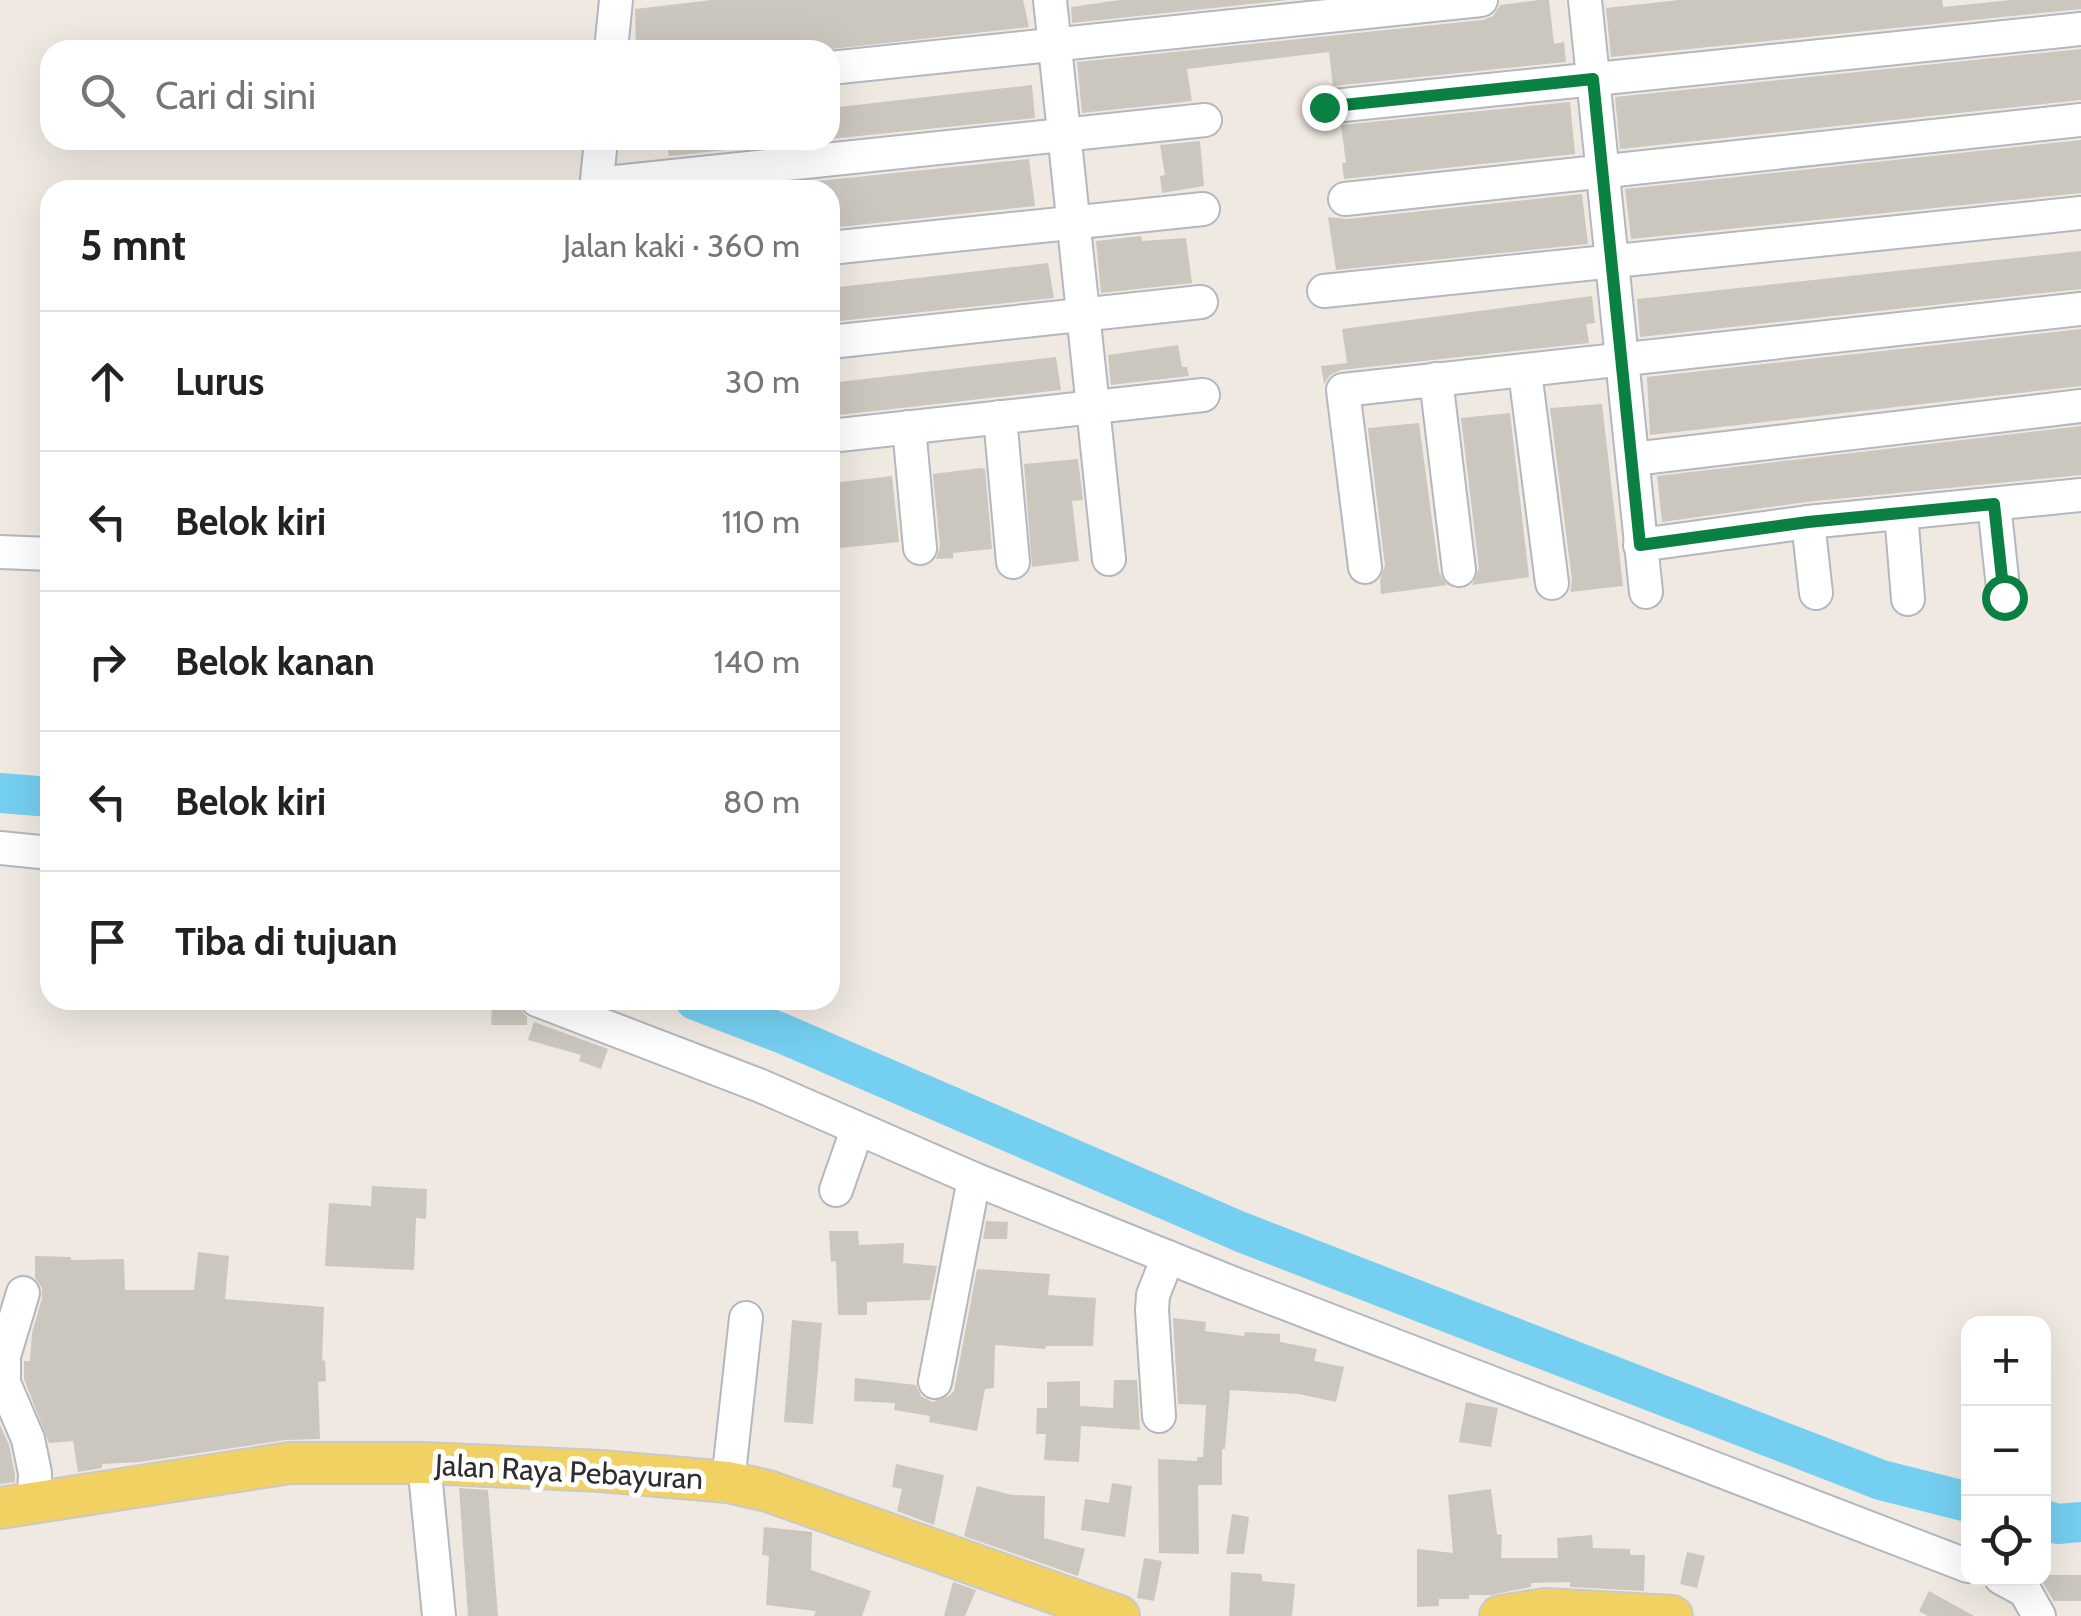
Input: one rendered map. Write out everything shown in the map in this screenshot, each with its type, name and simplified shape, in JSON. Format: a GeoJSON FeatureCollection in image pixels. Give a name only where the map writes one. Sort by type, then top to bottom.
{"type":"FeatureCollection","features":[{"type":"Feature","properties":{"kind":"main road","name":"Jalan Raya Pebayuran"},"geometry":{"type":"LineString","coordinates":[[17,1505],[290,1463],[424,1463],[728,1482],[784,1496],[1119,1616]]}},
{"type":"Feature","properties":{"kind":"main road"},"geometry":{"type":"LineString","coordinates":[[1500,1616],[1546,1609],[1672,1616]]}},
{"type":"Feature","properties":{"kind":"street"},"geometry":{"type":"LineString","coordinates":[[1050,0],[1110,559]]}},
{"type":"Feature","properties":{"kind":"street"},"geometry":{"type":"LineString","coordinates":[[840,67],[1481,0]]}},
{"type":"Feature","properties":{"kind":"street"},"geometry":{"type":"LineString","coordinates":[[1585,0],[1646,592]]}},
{"type":"Feature","properties":{"kind":"street"},"geometry":{"type":"LineString","coordinates":[[612,40],[621,1]]}},
{"type":"Feature","properties":{"kind":"street"},"geometry":{"type":"LineString","coordinates":[[1324,107],[2081,29]]}},
{"type":"Feature","properties":{"kind":"street"},"geometry":{"type":"LineString","coordinates":[[659,180],[1205,120]]}},
{"type":"Feature","properties":{"kind":"street"},"geometry":{"type":"LineString","coordinates":[[1345,199],[2081,120]]}},
{"type":"Feature","properties":{"kind":"street"},"geometry":{"type":"LineString","coordinates":[[597,180],[600,150]]}},
{"type":"Feature","properties":{"kind":"street"},"geometry":{"type":"LineString","coordinates":[[840,247],[1204,209]]}},
{"type":"Feature","properties":{"kind":"street"},"geometry":{"type":"LineString","coordinates":[[1324,292],[2081,214]]}},
{"type":"Feature","properties":{"kind":"street"},"geometry":{"type":"LineString","coordinates":[[840,341],[1201,302]]}},
{"type":"Feature","properties":{"kind":"street"},"geometry":{"type":"LineString","coordinates":[[1366,566],[1343,390],[2081,309]]}},
{"type":"Feature","properties":{"kind":"street"},"geometry":{"type":"LineString","coordinates":[[1525,372],[1552,583]]}},
{"type":"Feature","properties":{"kind":"street"},"geometry":{"type":"LineString","coordinates":[[1436,379],[1460,570]]}},
{"type":"Feature","properties":{"kind":"street"},"geometry":{"type":"LineString","coordinates":[[840,435],[1203,395]]}},
{"type":"Feature","properties":{"kind":"street"},"geometry":{"type":"LineString","coordinates":[[1633,460],[2081,406]]}},
{"type":"Feature","properties":{"kind":"street"},"geometry":{"type":"LineString","coordinates":[[1000,418],[1013,562]]}},
{"type":"Feature","properties":{"kind":"street"},"geometry":{"type":"LineString","coordinates":[[909,428],[920,548]]}},
{"type":"Feature","properties":{"kind":"street"},"geometry":{"type":"LineString","coordinates":[[1640,545],[1808,522],[2081,495]]}},
{"type":"Feature","properties":{"kind":"street"},"geometry":{"type":"LineString","coordinates":[[1994,504],[2004,597]]}},
{"type":"Feature","properties":{"kind":"street"},"geometry":{"type":"LineString","coordinates":[[1900,513],[1908,598]]}},
{"type":"Feature","properties":{"kind":"street"},"geometry":{"type":"LineString","coordinates":[[1808,522],[1816,593]]}},
{"type":"Feature","properties":{"kind":"street"},"geometry":{"type":"LineString","coordinates":[[0,552],[40,554]]}},
{"type":"Feature","properties":{"kind":"street"},"geometry":{"type":"LineString","coordinates":[[0,848],[40,851]]}},
{"type":"Feature","properties":{"kind":"street"},"geometry":{"type":"LineString","coordinates":[[563,1010],[761,1086],[857,1130],[1168,1257],[1961,1563]]}},
{"type":"Feature","properties":{"kind":"street"},"geometry":{"type":"LineString","coordinates":[[836,1190],[857,1130]]}},
{"type":"Feature","properties":{"kind":"street"},"geometry":{"type":"LineString","coordinates":[[935,1382],[974,1179]]}},
{"type":"Feature","properties":{"kind":"street"},"geometry":{"type":"LineString","coordinates":[[1160,1416],[1152,1310],[1153,1295],[1168,1257]]}},
{"type":"Feature","properties":{"kind":"street"},"geometry":{"type":"LineString","coordinates":[[17,1505],[35,1473],[28,1439],[4,1383],[4,1356],[23,1292]]}},
{"type":"Feature","properties":{"kind":"street"},"geometry":{"type":"LineString","coordinates":[[728,1482],[746,1318]]}},
{"type":"Feature","properties":{"kind":"street"},"geometry":{"type":"LineString","coordinates":[[424,1463],[439,1616]]}},
{"type":"Feature","properties":{"kind":"street"},"geometry":{"type":"LineString","coordinates":[[2014,1586],[2024,1592],[2039,1616]]}},
{"type":"Feature","properties":{"kind":"building"},"geometry":{"type":"Polygon","coordinates":[[[712,0],[1023,0],[1029,27],[840,48],[840,40],[636,40],[635,9],[712,0]]]}},
{"type":"Feature","properties":{"kind":"building"},"geometry":{"type":"Polygon","coordinates":[[[1120,0],[1288,0],[1072,23],[1071,7],[1120,0]]]}},
{"type":"Feature","properties":{"kind":"building"},"geometry":{"type":"Polygon","coordinates":[[[1549,0],[1554,44],[1564,42],[1566,62],[1333,86],[1329,52],[1187,69],[1192,101],[1082,113],[1077,62],[1483,20],[1493,16],[1500,5],[1549,0]]]}},
{"type":"Feature","properties":{"kind":"building"},"geometry":{"type":"Polygon","coordinates":[[[1679,0],[1942,0],[1943,7],[2012,0],[2081,0],[2081,9],[1611,57],[1606,8],[1679,0]]]}},
{"type":"Feature","properties":{"kind":"building"},"geometry":{"type":"Polygon","coordinates":[[[2081,49],[2081,100],[1620,149],[1615,97],[2081,49]]]}},
{"type":"Feature","properties":{"kind":"building"},"geometry":{"type":"Polygon","coordinates":[[[1032,85],[1035,118],[840,138],[840,107],[1032,85]]]}},
{"type":"Feature","properties":{"kind":"building"},"geometry":{"type":"Polygon","coordinates":[[[1570,102],[1575,154],[1344,179],[1341,125],[1570,102]]]}},
{"type":"Feature","properties":{"kind":"building"},"geometry":{"type":"Polygon","coordinates":[[[2081,140],[2081,193],[1631,239],[1625,189],[2081,140]]]}},
{"type":"Feature","properties":{"kind":"building"},"geometry":{"type":"Polygon","coordinates":[[[1200,141],[1204,186],[1162,193],[1160,176],[1165,175],[1160,145],[1200,141]]]}},
{"type":"Feature","properties":{"kind":"building"},"geometry":{"type":"Polygon","coordinates":[[[668,150],[726,150],[669,156],[668,150]]]}},
{"type":"Feature","properties":{"kind":"building"},"geometry":{"type":"Polygon","coordinates":[[[1029,159],[1035,206],[840,227],[840,180],[827,180],[1029,159]]]}},
{"type":"Feature","properties":{"kind":"building"},"geometry":{"type":"Polygon","coordinates":[[[1582,194],[1588,244],[1336,270],[1328,217],[1347,219],[1582,194]]]}},
{"type":"Feature","properties":{"kind":"building"},"geometry":{"type":"Polygon","coordinates":[[[1141,236],[1142,241],[1186,238],[1192,283],[1101,293],[1096,241],[1141,236]]]}},
{"type":"Feature","properties":{"kind":"building"},"geometry":{"type":"Polygon","coordinates":[[[2081,251],[2081,289],[1640,337],[1637,299],[2081,251]]]}},
{"type":"Feature","properties":{"kind":"building"},"geometry":{"type":"Polygon","coordinates":[[[1048,263],[1054,298],[840,321],[840,287],[1048,263]]]}},
{"type":"Feature","properties":{"kind":"building"},"geometry":{"type":"Polygon","coordinates":[[[1592,296],[1595,323],[1586,324],[1589,343],[1341,370],[1330,375],[1324,384],[1321,366],[1347,363],[1342,329],[1592,296]]]}},
{"type":"Feature","properties":{"kind":"building"},"geometry":{"type":"Polygon","coordinates":[[[2081,329],[2081,386],[1650,435],[1647,377],[2081,329]]]}},
{"type":"Feature","properties":{"kind":"building"},"geometry":{"type":"Polygon","coordinates":[[[1178,345],[1182,367],[1187,367],[1189,376],[1111,385],[1108,355],[1178,345]]]}},
{"type":"Feature","properties":{"kind":"building"},"geometry":{"type":"Polygon","coordinates":[[[1056,357],[1061,390],[840,415],[840,382],[1056,357]]]}},
{"type":"Feature","properties":{"kind":"building"},"geometry":{"type":"Polygon","coordinates":[[[1602,404],[1623,586],[1570,592],[1572,580],[1550,408],[1602,404]]]}},
{"type":"Feature","properties":{"kind":"building"},"geometry":{"type":"Polygon","coordinates":[[[1510,413],[1529,577],[1472,585],[1479,568],[1461,418],[1510,413]]]}},
{"type":"Feature","properties":{"kind":"building"},"geometry":{"type":"Polygon","coordinates":[[[1419,423],[1439,572],[1447,585],[1381,594],[1385,565],[1368,428],[1419,423]]]}},
{"type":"Feature","properties":{"kind":"building"},"geometry":{"type":"Polygon","coordinates":[[[2081,426],[2081,475],[1806,502],[1662,522],[1657,476],[2081,426]]]}},
{"type":"Feature","properties":{"kind":"building"},"geometry":{"type":"Polygon","coordinates":[[[1078,459],[1083,500],[1072,501],[1079,561],[1032,567],[1024,464],[1078,459]]]}},
{"type":"Feature","properties":{"kind":"building"},"geometry":{"type":"Polygon","coordinates":[[[985,469],[992,549],[936,559],[940,546],[933,474],[985,469]]]}},
{"type":"Feature","properties":{"kind":"building"},"geometry":{"type":"Polygon","coordinates":[[[892,476],[899,542],[840,548],[840,482],[892,476]]]}},
{"type":"Feature","properties":{"kind":"building"},"geometry":{"type":"Polygon","coordinates":[[[492,1010],[521,1010],[527,1017],[527,1025],[491,1025],[492,1010]]]}},
{"type":"Feature","properties":{"kind":"building"},"geometry":{"type":"Polygon","coordinates":[[[534,1022],[608,1049],[601,1069],[579,1061],[581,1055],[528,1040],[534,1022]]]}},
{"type":"Feature","properties":{"kind":"building"},"geometry":{"type":"Polygon","coordinates":[[[372,1186],[427,1189],[426,1219],[416,1218],[414,1270],[325,1266],[329,1203],[371,1206],[372,1186]]]}},
{"type":"Feature","properties":{"kind":"building"},"geometry":{"type":"Polygon","coordinates":[[[986,1221],[1008,1222],[1007,1239],[983,1239],[986,1221]]]}},
{"type":"Feature","properties":{"kind":"building"},"geometry":{"type":"Polygon","coordinates":[[[829,1231],[858,1231],[859,1245],[904,1243],[903,1263],[937,1266],[930,1300],[867,1302],[867,1315],[838,1315],[836,1261],[831,1262],[829,1231]]]}},
{"type":"Feature","properties":{"kind":"building"},"geometry":{"type":"Polygon","coordinates":[[[198,1252],[229,1256],[225,1299],[324,1307],[322,1361],[325,1360],[326,1381],[318,1382],[320,1439],[102,1464],[102,1468],[78,1472],[73,1441],[49,1443],[24,1379],[24,1361],[30,1361],[32,1333],[42,1298],[42,1288],[35,1278],[35,1256],[124,1259],[125,1290],[194,1290],[198,1252]]]}},
{"type":"Feature","properties":{"kind":"building"},"geometry":{"type":"Polygon","coordinates":[[[977,1269],[1050,1274],[1048,1295],[1096,1298],[1093,1346],[1045,1349],[995,1345],[994,1388],[985,1389],[977,1431],[929,1422],[930,1416],[894,1410],[895,1403],[854,1401],[855,1378],[916,1385],[921,1396],[932,1402],[954,1391],[977,1269]]]}},
{"type":"Feature","properties":{"kind":"building"},"geometry":{"type":"Polygon","coordinates":[[[1173,1318],[1206,1322],[1205,1331],[1244,1336],[1245,1332],[1280,1334],[1280,1342],[1317,1349],[1314,1361],[1344,1367],[1336,1402],[1299,1394],[1230,1390],[1222,1449],[1222,1485],[1198,1485],[1199,1554],[1159,1553],[1158,1459],[1197,1461],[1197,1457],[1203,1457],[1206,1405],[1178,1404],[1173,1318]]]}},
{"type":"Feature","properties":{"kind":"building"},"geometry":{"type":"Polygon","coordinates":[[[792,1320],[822,1323],[813,1424],[784,1422],[792,1320]]]}},
{"type":"Feature","properties":{"kind":"building"},"geometry":{"type":"Polygon","coordinates":[[[1114,1380],[1137,1380],[1140,1430],[1081,1426],[1079,1462],[1044,1460],[1046,1434],[1036,1434],[1037,1408],[1047,1408],[1047,1382],[1080,1381],[1080,1406],[1113,1408],[1114,1380]]]}},
{"type":"Feature","properties":{"kind":"building"},"geometry":{"type":"Polygon","coordinates":[[[1466,1402],[1498,1408],[1491,1447],[1459,1442],[1466,1402]]]}},
{"type":"Feature","properties":{"kind":"building"},"geometry":{"type":"Polygon","coordinates":[[[0,1425],[9,1445],[15,1482],[0,1484],[0,1425]]]}},
{"type":"Feature","properties":{"kind":"building"},"geometry":{"type":"Polygon","coordinates":[[[896,1464],[944,1475],[934,1525],[897,1511],[902,1489],[892,1487],[896,1464]]]}},
{"type":"Feature","properties":{"kind":"building"},"geometry":{"type":"Polygon","coordinates":[[[1112,1483],[1132,1486],[1125,1537],[1081,1530],[1085,1499],[1109,1503],[1112,1483]]]}},
{"type":"Feature","properties":{"kind":"building"},"geometry":{"type":"Polygon","coordinates":[[[977,1486],[1012,1495],[1045,1496],[1044,1538],[1085,1549],[1078,1576],[964,1536],[977,1486]]]}},
{"type":"Feature","properties":{"kind":"building"},"geometry":{"type":"Polygon","coordinates":[[[459,1488],[488,1490],[498,1616],[468,1616],[459,1488]]]}},
{"type":"Feature","properties":{"kind":"building"},"geometry":{"type":"Polygon","coordinates":[[[1491,1489],[1497,1534],[1502,1535],[1501,1558],[1558,1558],[1557,1538],[1592,1535],[1593,1548],[1630,1549],[1630,1555],[1645,1555],[1644,1591],[1570,1587],[1570,1582],[1531,1583],[1531,1587],[1469,1595],[1469,1599],[1439,1599],[1439,1606],[1417,1607],[1417,1549],[1453,1553],[1448,1495],[1491,1489]]]}},
{"type":"Feature","properties":{"kind":"building"},"geometry":{"type":"Polygon","coordinates":[[[1232,1514],[1249,1517],[1244,1554],[1226,1554],[1232,1514]]]}},
{"type":"Feature","properties":{"kind":"building"},"geometry":{"type":"Polygon","coordinates":[[[764,1527],[812,1532],[811,1570],[871,1591],[862,1616],[814,1616],[816,1611],[766,1605],[769,1556],[762,1555],[764,1527]]]}},
{"type":"Feature","properties":{"kind":"building"},"geometry":{"type":"Polygon","coordinates":[[[1687,1552],[1705,1556],[1697,1588],[1680,1584],[1687,1552]]]}},
{"type":"Feature","properties":{"kind":"building"},"geometry":{"type":"Polygon","coordinates":[[[1144,1558],[1162,1561],[1154,1601],[1137,1598],[1144,1558]]]}},
{"type":"Feature","properties":{"kind":"building"},"geometry":{"type":"Polygon","coordinates":[[[1231,1572],[1262,1574],[1262,1581],[1295,1584],[1292,1616],[1229,1616],[1231,1572]]]}},
{"type":"Feature","properties":{"kind":"building"},"geometry":{"type":"Polygon","coordinates":[[[2051,1575],[2081,1575],[2081,1601],[2054,1601],[2045,1586],[2051,1586],[2051,1575]]]}},
{"type":"Feature","properties":{"kind":"building"},"geometry":{"type":"Polygon","coordinates":[[[953,1582],[976,1590],[965,1616],[944,1616],[953,1582]]]}},
{"type":"Feature","properties":{"kind":"building"},"geometry":{"type":"Polygon","coordinates":[[[1929,1591],[1974,1616],[1928,1616],[1919,1611],[1929,1591]]]}},
{"type":"Feature","properties":{"kind":"waterway"},"geometry":{"type":"LineString","coordinates":[[0,793],[40,796]]}},
{"type":"Feature","properties":{"kind":"waterway"},"geometry":{"type":"LineString","coordinates":[[721,1010],[1241,1232],[1881,1480],[1961,1500]]}},
{"type":"Feature","properties":{"kind":"waterway"},"geometry":{"type":"LineString","coordinates":[[2051,1522],[2081,1522]]}},
{"type":"Feature","properties":{"kind":"route"},"geometry":{"type":"LineString","coordinates":[[1324,107],[1593,79],[1640,545],[1808,522],[1994,504],[2004,597]]}}]}
